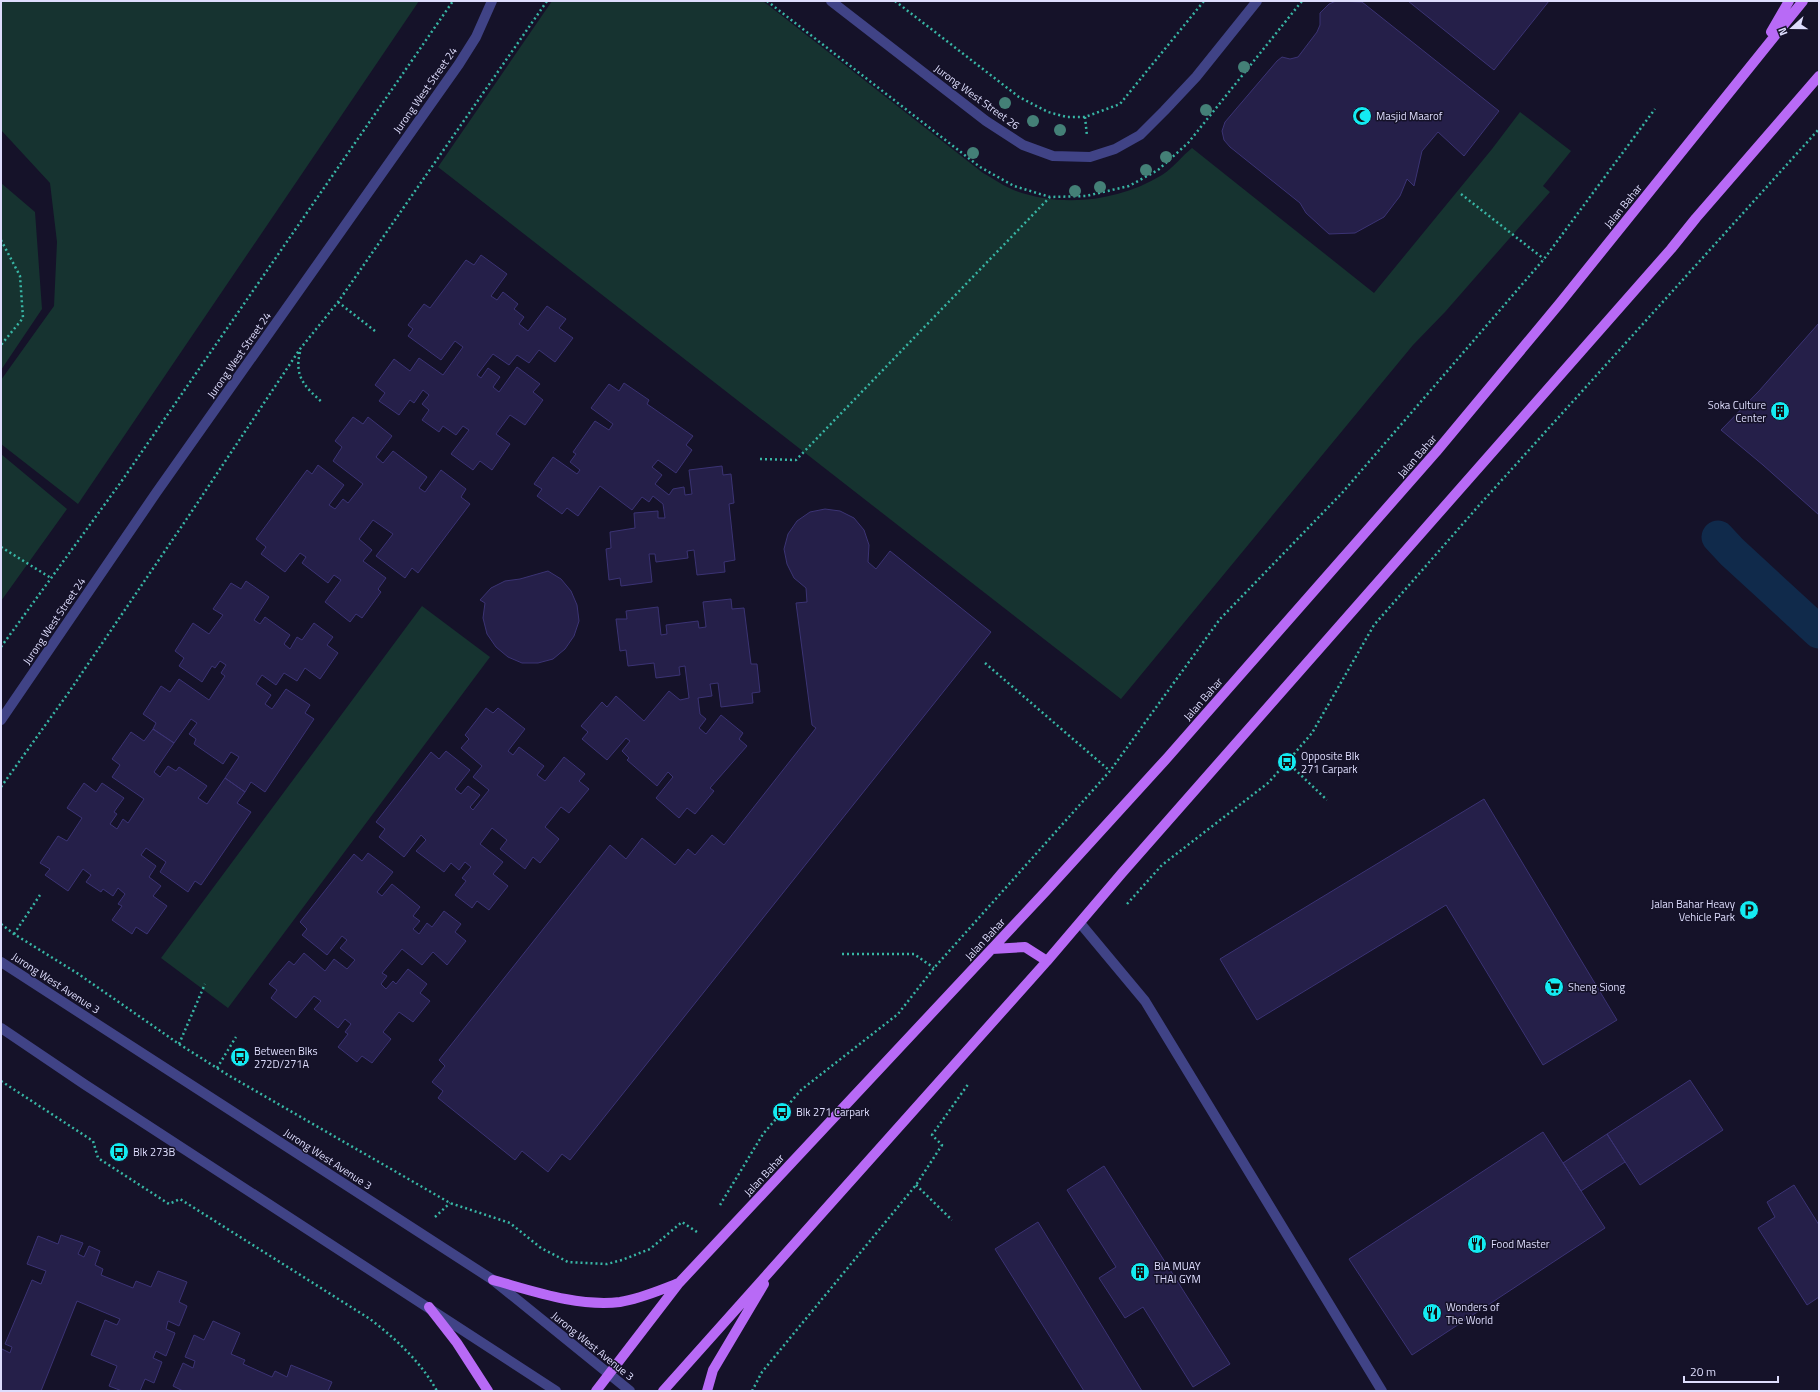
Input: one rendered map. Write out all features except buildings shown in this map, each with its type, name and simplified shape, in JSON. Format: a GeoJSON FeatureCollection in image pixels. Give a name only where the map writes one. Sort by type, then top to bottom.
{"type":"FeatureCollection","features":[{"type":"Feature","properties":{"kind":"main road"},"geometry":{"type":"LineString","coordinates":[[1756,59],[1789,1]]}},
{"type":"Feature","properties":{"kind":"main road","name":"Jalan Bahar"},"geometry":{"type":"LineString","coordinates":[[596,1391],[679,1283],[992,949],[1173,751],[1436,452],[1565,297],[1803,1]]}},
{"type":"Feature","properties":{"kind":"main road"},"geometry":{"type":"LineString","coordinates":[[663,1391],[1080,923],[1122,873],[1671,249],[1819,76]]}},
{"type":"Feature","properties":{"kind":"main road"},"geometry":{"type":"LineString","coordinates":[[992,949],[1025,947],[1046,961]]}},
{"type":"Feature","properties":{"kind":"main road"},"geometry":{"type":"LineString","coordinates":[[707,1391],[713,1370],[776,1264]]}},
{"type":"Feature","properties":{"kind":"main road"},"geometry":{"type":"LineString","coordinates":[[493,1280],[552,1296],[608,1303],[622,1302],[679,1283]]}},
{"type":"Feature","properties":{"kind":"main road"},"geometry":{"type":"LineString","coordinates":[[429,1307],[457,1343],[488,1391]]}},
{"type":"Feature","properties":{"kind":"street","name":"Jurong West Street 24"},"geometry":{"type":"LineString","coordinates":[[1,720],[156,493],[458,64],[476,36],[492,1]]}},
{"type":"Feature","properties":{"kind":"street","name":"Jurong West Street 26"},"geometry":{"type":"LineString","coordinates":[[831,1],[986,121],[1023,146],[1053,156],[1090,157],[1115,149],[1140,135],[1196,77],[1257,1]]}},
{"type":"Feature","properties":{"kind":"street"},"geometry":{"type":"LineString","coordinates":[[1080,923],[1145,1001],[1382,1391]]}},
{"type":"Feature","properties":{"kind":"street","name":"Jurong West Avenue 3"},"geometry":{"type":"LineString","coordinates":[[1,962],[493,1280],[630,1391]]}},
{"type":"Feature","properties":{"kind":"street"},"geometry":{"type":"LineString","coordinates":[[1,1028],[556,1391]]}},
{"type":"Feature","properties":{"kind":"path"},"geometry":{"type":"LineString","coordinates":[[1,647],[121,482],[453,1]]}},
{"type":"Feature","properties":{"kind":"path"},"geometry":{"type":"LineString","coordinates":[[1,787],[166,550],[300,349],[338,302],[547,1]]}},
{"type":"Feature","properties":{"kind":"path"},"geometry":{"type":"LineString","coordinates":[[767,1],[980,167],[1014,186],[1050,197],[1086,196],[1129,186],[1158,170],[1188,144],[1302,1]]}},
{"type":"Feature","properties":{"kind":"path"},"geometry":{"type":"LineString","coordinates":[[895,1],[1019,97],[1048,112],[1067,117],[1085,117],[1120,104],[1204,1]]}},
{"type":"Feature","properties":{"kind":"path"},"geometry":{"type":"LineString","coordinates":[[718,1208],[763,1134],[801,1090],[898,1014],[934,968],[1110,771],[1220,620],[1342,493],[1544,259],[1656,110]]}},
{"type":"Feature","properties":{"kind":"path"},"geometry":{"type":"LineString","coordinates":[[1482,502],[1819,129]]}},
{"type":"Feature","properties":{"kind":"path"},"geometry":{"type":"LineString","coordinates":[[1461,194],[1544,259]]}},
{"type":"Feature","properties":{"kind":"path"},"geometry":{"type":"LineString","coordinates":[[760,459],[796,460],[1050,197]]}},
{"type":"Feature","properties":{"kind":"path"},"geometry":{"type":"LineString","coordinates":[[1,240],[20,276],[23,318],[1,345]]}},
{"type":"Feature","properties":{"kind":"path"},"geometry":{"type":"LineString","coordinates":[[338,302],[375,331]]}},
{"type":"Feature","properties":{"kind":"path"},"geometry":{"type":"LineString","coordinates":[[300,349],[297,364],[299,372],[305,386],[323,403]]}},
{"type":"Feature","properties":{"kind":"path"},"geometry":{"type":"LineString","coordinates":[[1,547],[51,578]]}},
{"type":"Feature","properties":{"kind":"path"},"geometry":{"type":"LineString","coordinates":[[985,663],[1110,771]]}},
{"type":"Feature","properties":{"kind":"path"},"geometry":{"type":"LineString","coordinates":[[1287,762],[1327,800]]}},
{"type":"Feature","properties":{"kind":"path"},"geometry":{"type":"LineString","coordinates":[[14,934],[40,895]]}},
{"type":"Feature","properties":{"kind":"path"},"geometry":{"type":"LineString","coordinates":[[1,924],[217,1068],[450,1203],[510,1223],[541,1248],[568,1262],[607,1264],[622,1260],[650,1249],[682,1222],[702,1235]]}},
{"type":"Feature","properties":{"kind":"path"},"geometry":{"type":"LineString","coordinates":[[842,954],[914,954],[934,968]]}},
{"type":"Feature","properties":{"kind":"path"},"geometry":{"type":"LineString","coordinates":[[179,1044],[205,984]]}},
{"type":"Feature","properties":{"kind":"path"},"geometry":{"type":"LineString","coordinates":[[217,1068],[236,1037]]}},
{"type":"Feature","properties":{"kind":"path"},"geometry":{"type":"LineString","coordinates":[[1,1081],[93,1141],[98,1158],[169,1204],[180,1199],[370,1319],[396,1339],[430,1378],[437,1391]]}},
{"type":"Feature","properties":{"kind":"path"},"geometry":{"type":"LineString","coordinates":[[916,1185],[952,1220]]}},
{"type":"Feature","properties":{"kind":"green space"},"geometry":{"type":"Polygon","coordinates":[[[1,1],[419,1],[78,504],[1,444],[1,380],[54,306],[57,242],[50,183],[1,130],[1,1]]]}},
{"type":"Feature","properties":{"kind":"green space"},"geometry":{"type":"Polygon","coordinates":[[[552,1],[763,1],[983,173],[1016,191],[1034,196],[1072,200],[1091,199],[1128,191],[1162,175],[1192,148],[1374,293],[1492,149],[1520,112],[1571,151],[1543,186],[1550,192],[1445,312],[1413,345],[1121,699],[438,167],[552,1]]]}},
{"type":"Feature","properties":{"kind":"green space"},"geometry":{"type":"Polygon","coordinates":[[[1,183],[35,212],[42,309],[1,370],[1,183]]]}},
{"type":"Feature","properties":{"kind":"green space"},"geometry":{"type":"Polygon","coordinates":[[[1,454],[67,509],[1,601],[1,454]]]}},
{"type":"Feature","properties":{"kind":"green space"},"geometry":{"type":"Polygon","coordinates":[[[422,606],[490,657],[228,1008],[161,958],[422,606]]]}},
{"type":"Feature","properties":{"kind":"waterway"},"geometry":{"type":"LineString","coordinates":[[1718,537],[1732,552],[1819,632]]}},
{"type":"Feature","properties":{"kind":"place","name":"Masjid Maarof"},"geometry":{"type":"Point","coordinates":[1362,116]}},
{"type":"Feature","properties":{"kind":"place","name":"Soka Culture Center"},"geometry":{"type":"Point","coordinates":[1780,411]}},
{"type":"Feature","properties":{"kind":"place","name":"Opposite Blk 271 Carpark"},"geometry":{"type":"Point","coordinates":[1287,762]}},
{"type":"Feature","properties":{"kind":"place","name":"Jalan Bahar Heavy Vehicle Park"},"geometry":{"type":"Point","coordinates":[1749,910]}},
{"type":"Feature","properties":{"kind":"place","name":"Sheng Siong"},"geometry":{"type":"Point","coordinates":[1554,987]}},
{"type":"Feature","properties":{"kind":"place","name":"Between Blks 272D/271A"},"geometry":{"type":"Point","coordinates":[240,1057]}},
{"type":"Feature","properties":{"kind":"place","name":"Blk 271 Carpark"},"geometry":{"type":"Point","coordinates":[782,1112]}},
{"type":"Feature","properties":{"kind":"place","name":"Blk 273B"},"geometry":{"type":"Point","coordinates":[119,1152]}},
{"type":"Feature","properties":{"kind":"place","name":"Food Master"},"geometry":{"type":"Point","coordinates":[1477,1244]}},
{"type":"Feature","properties":{"kind":"place","name":"BIA MUAY THAI GYM"},"geometry":{"type":"Point","coordinates":[1140,1272]}},
{"type":"Feature","properties":{"kind":"place","name":"Wonders of The World"},"geometry":{"type":"Point","coordinates":[1432,1313]}}]}
